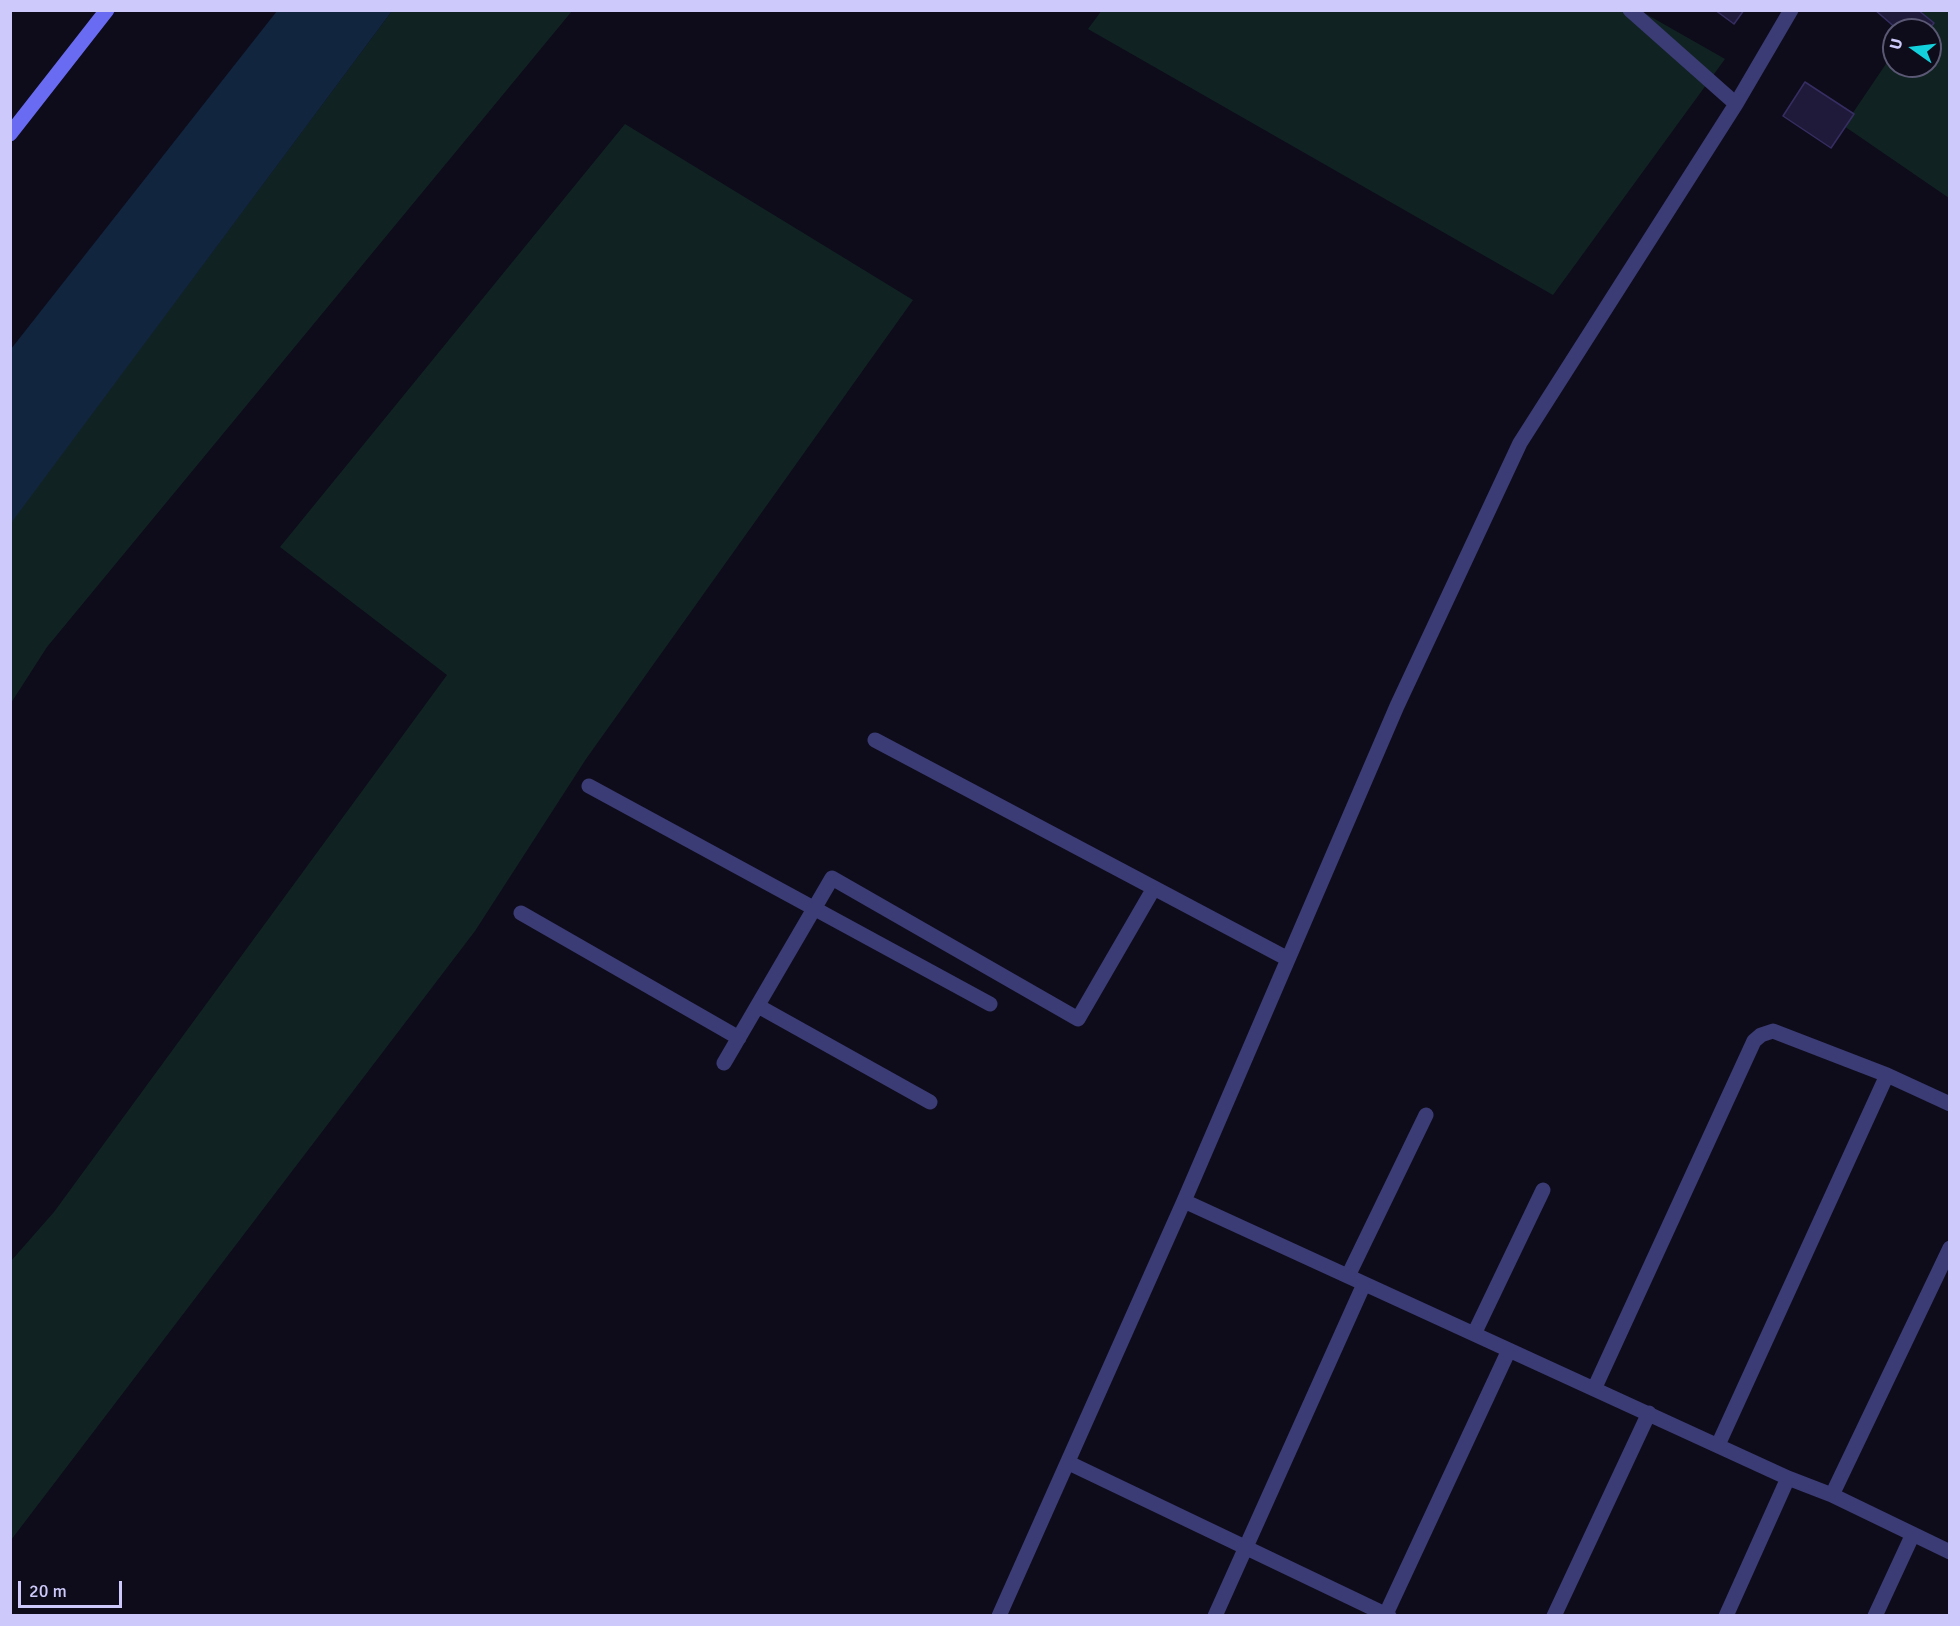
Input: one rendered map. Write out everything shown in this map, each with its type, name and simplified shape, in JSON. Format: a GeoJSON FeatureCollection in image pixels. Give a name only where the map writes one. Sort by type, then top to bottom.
{"type":"FeatureCollection","features":[{"type":"Feature","properties":{"kind":"main road"},"geometry":{"type":"LineString","coordinates":[[10,134],[107,10]]}},
{"type":"Feature","properties":{"kind":"street"},"geometry":{"type":"LineString","coordinates":[[1630,10],[1736,104]]}},
{"type":"Feature","properties":{"kind":"street"},"geometry":{"type":"LineString","coordinates":[[999,1616],[1184,1201],[1397,706],[1520,444],[1736,104],[1791,10]]}},
{"type":"Feature","properties":{"kind":"street"},"geometry":{"type":"LineString","coordinates":[[875,740],[1288,959]]}},
{"type":"Feature","properties":{"kind":"street"},"geometry":{"type":"LineString","coordinates":[[589,786],[990,1004]]}},
{"type":"Feature","properties":{"kind":"street"},"geometry":{"type":"LineString","coordinates":[[724,1064],[832,878],[1078,1019],[1154,888]]}},
{"type":"Feature","properties":{"kind":"street"},"geometry":{"type":"LineString","coordinates":[[521,913],[739,1038]]}},
{"type":"Feature","properties":{"kind":"street"},"geometry":{"type":"LineString","coordinates":[[758,1006],[930,1102]]}},
{"type":"Feature","properties":{"kind":"street"},"geometry":{"type":"LineString","coordinates":[[1595,1387],[1754,1041],[1761,1035],[1773,1031],[1887,1076],[1950,1104]]}},
{"type":"Feature","properties":{"kind":"street"},"geometry":{"type":"LineString","coordinates":[[1718,1445],[1887,1076]]}},
{"type":"Feature","properties":{"kind":"street"},"geometry":{"type":"LineString","coordinates":[[1348,1276],[1426,1115]]}},
{"type":"Feature","properties":{"kind":"street"},"geometry":{"type":"LineString","coordinates":[[1474,1334],[1543,1190]]}},
{"type":"Feature","properties":{"kind":"street"},"geometry":{"type":"LineString","coordinates":[[1184,1201],[1595,1387],[1788,1478],[1832,1495],[1950,1552]]}},
{"type":"Feature","properties":{"kind":"street"},"geometry":{"type":"LineString","coordinates":[[1832,1495],[1950,1248]]}},
{"type":"Feature","properties":{"kind":"street"},"geometry":{"type":"LineString","coordinates":[[1215,1616],[1364,1284]]}},
{"type":"Feature","properties":{"kind":"street"},"geometry":{"type":"LineString","coordinates":[[1069,1463],[1386,1615],[1509,1350]]}},
{"type":"Feature","properties":{"kind":"street"},"geometry":{"type":"LineString","coordinates":[[1554,1616],[1649,1413]]}},
{"type":"Feature","properties":{"kind":"street"},"geometry":{"type":"LineString","coordinates":[[1726,1616],[1788,1478]]}},
{"type":"Feature","properties":{"kind":"street"},"geometry":{"type":"LineString","coordinates":[[1875,1616],[1914,1534]]}},
{"type":"Feature","properties":{"kind":"green space"},"geometry":{"type":"Polygon","coordinates":[[[1102,10],[1639,10],[1725,59],[1553,295],[1088,29],[1102,10]]]}},
{"type":"Feature","properties":{"kind":"green space"},"geometry":{"type":"Polygon","coordinates":[[[392,11],[572,11],[47,647],[11,703],[10,523],[392,11]]]}},
{"type":"Feature","properties":{"kind":"green space"},"geometry":{"type":"Polygon","coordinates":[[[1922,11],[1949,11],[1949,198],[1844,126],[1882,70],[1882,78],[1942,78],[1942,18],[1917,18],[1922,11]]]}},
{"type":"Feature","properties":{"kind":"green space"},"geometry":{"type":"Polygon","coordinates":[[[625,124],[913,300],[586,759],[475,931],[11,1540],[11,1261],[54,1212],[447,675],[280,547],[625,124]]]}},
{"type":"Feature","properties":{"kind":"water"},"geometry":{"type":"Polygon","coordinates":[[[277,11],[392,11],[11,523],[11,349],[277,11]]]}},
{"type":"Feature","properties":{"kind":"building"},"geometry":{"type":"Polygon","coordinates":[[[1715,10],[1744,10],[1734,24],[1715,10]]]}},
{"type":"Feature","properties":{"kind":"building"},"geometry":{"type":"Polygon","coordinates":[[[1875,10],[1918,10],[1928,18],[1884,18],[1875,10]]]}},
{"type":"Feature","properties":{"kind":"building"},"geometry":{"type":"Polygon","coordinates":[[[1805,82],[1854,114],[1831,148],[1783,116],[1805,82]]]}}]}
